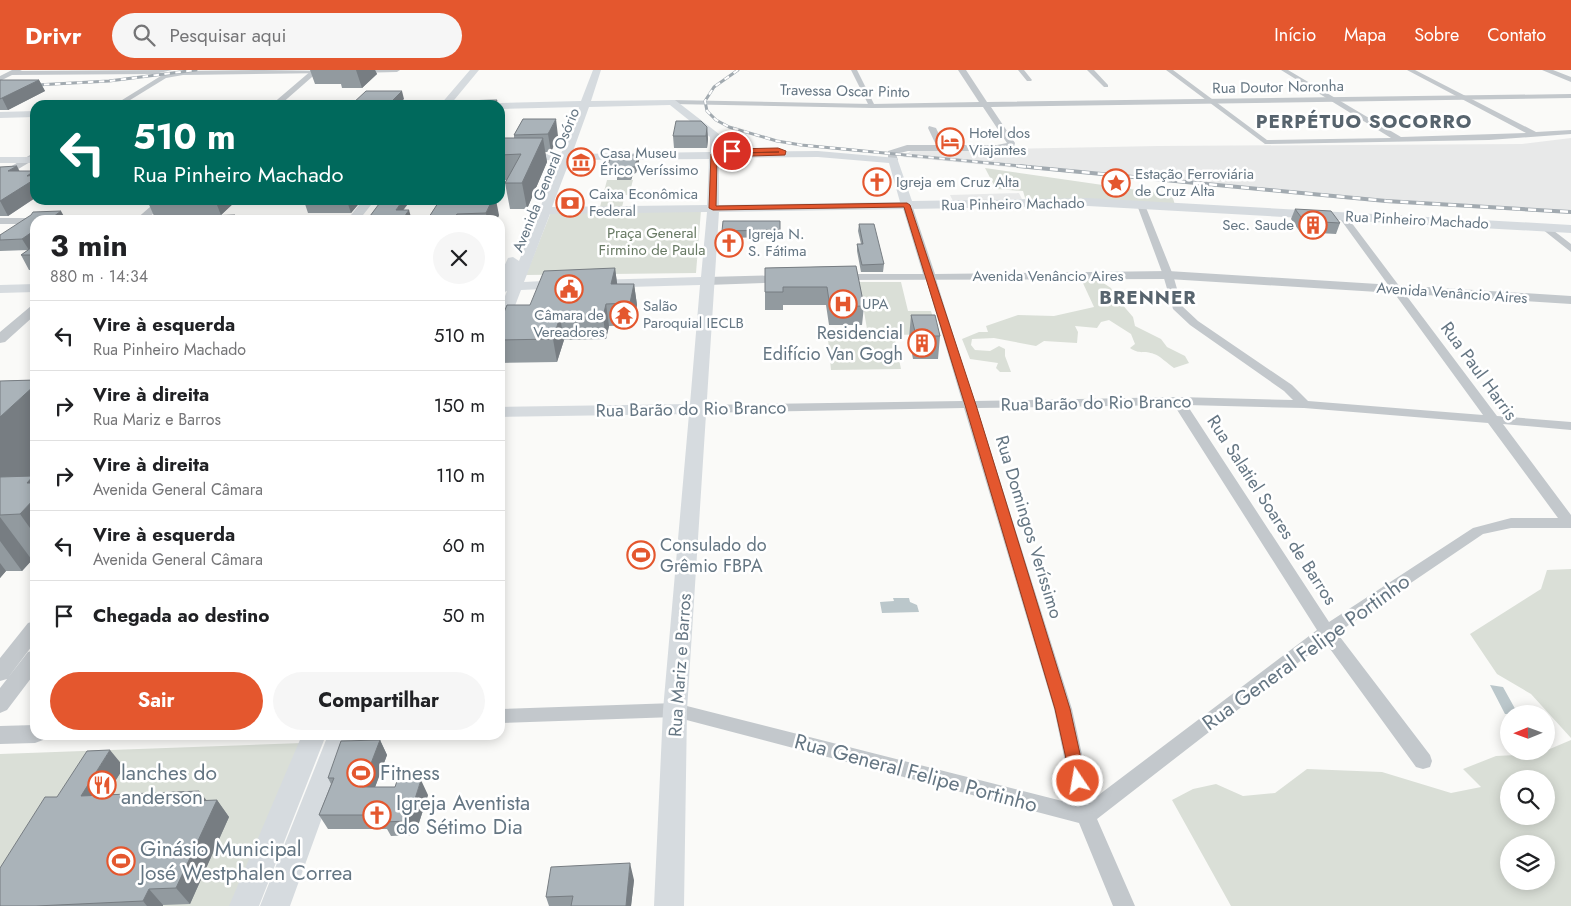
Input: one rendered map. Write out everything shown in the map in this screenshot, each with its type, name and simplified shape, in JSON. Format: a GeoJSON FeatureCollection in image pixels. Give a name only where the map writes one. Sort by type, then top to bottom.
{"type":"FeatureCollection","features":[{"type":"Feature","properties":{"kind":"main road"},"geometry":{"type":"LineString","coordinates":[[449,100],[475,70]]}},
{"type":"Feature","properties":{"kind":"main road"},"geometry":{"type":"LineString","coordinates":[[460,100],[482,70]]}},
{"type":"Feature","properties":{"kind":"main road","name":"Avenida General Osório"},"geometry":{"type":"LineString","coordinates":[[581,104],[590,70]]}},
{"type":"Feature","properties":{"kind":"main road","name":"Avenida General Osório"},"geometry":{"type":"LineString","coordinates":[[505,301],[508,285],[535,211],[597,70]]}},
{"type":"Feature","properties":{"kind":"main road"},"geometry":{"type":"LineString","coordinates":[[505,106],[672,102]]}},
{"type":"Feature","properties":{"kind":"main road","name":"Rua Mariz e Barros"},"geometry":{"type":"LineString","coordinates":[[669,906],[675,710],[699,409],[713,208],[715,136],[672,102]]}},
{"type":"Feature","properties":{"kind":"main road"},"geometry":{"type":"LineString","coordinates":[[0,115],[30,114]]}},
{"type":"Feature","properties":{"kind":"main road"},"geometry":{"type":"LineString","coordinates":[[505,154],[714,153],[877,158],[896,156]]}},
{"type":"Feature","properties":{"kind":"main road"},"geometry":{"type":"LineString","coordinates":[[505,158],[561,155]]}},
{"type":"Feature","properties":{"kind":"main road","name":"Avenida General Osório"},"geometry":{"type":"LineString","coordinates":[[508,285],[544,211],[561,155]]}},
{"type":"Feature","properties":{"kind":"main road","name":"Rua Domingos Veríssimo"},"geometry":{"type":"LineString","coordinates":[[896,156],[907,205]]}},
{"type":"Feature","properties":{"kind":"main road"},"geometry":{"type":"LineString","coordinates":[[0,160],[30,161]]}},
{"type":"Feature","properties":{"kind":"main road"},"geometry":{"type":"LineString","coordinates":[[0,166],[30,161]]}},
{"type":"Feature","properties":{"kind":"main road","name":"Rua Pinheiro Machado"},"geometry":{"type":"LineString","coordinates":[[544,211],[1088,202],[1571,229]]}},
{"type":"Feature","properties":{"kind":"main road"},"geometry":{"type":"LineString","coordinates":[[357,215],[365,205]]}},
{"type":"Feature","properties":{"kind":"main road"},"geometry":{"type":"LineString","coordinates":[[508,285],[707,281]]}},
{"type":"Feature","properties":{"kind":"main road"},"geometry":{"type":"LineString","coordinates":[[6,291],[30,289]]}},
{"type":"Feature","properties":{"kind":"main road"},"geometry":{"type":"LineString","coordinates":[[6,291],[30,293]]}},
{"type":"Feature","properties":{"kind":"main road","name":"Rua Barão do Rio Branco"},"geometry":{"type":"LineString","coordinates":[[505,412],[699,409]]}},
{"type":"Feature","properties":{"kind":"main road"},"geometry":{"type":"LineString","coordinates":[[244,906],[312,740]]}},
{"type":"Feature","properties":{"kind":"main road"},"geometry":{"type":"LineString","coordinates":[[275,906],[338,740]]}},
{"type":"Feature","properties":{"kind":"street"},"geometry":{"type":"LineString","coordinates":[[351,71],[397,70]]}},
{"type":"Feature","properties":{"kind":"street"},"geometry":{"type":"LineString","coordinates":[[854,70],[872,106]]}},
{"type":"Feature","properties":{"kind":"street"},"geometry":{"type":"LineString","coordinates":[[896,156],[958,152],[1009,145],[986,105],[962,70]]}},
{"type":"Feature","properties":{"kind":"street"},"geometry":{"type":"LineString","coordinates":[[1021,70],[1029,80]]}},
{"type":"Feature","properties":{"kind":"street"},"geometry":{"type":"LineString","coordinates":[[1090,70],[1106,86]]}},
{"type":"Feature","properties":{"kind":"street"},"geometry":{"type":"LineString","coordinates":[[1169,70],[1265,142],[1535,136],[1571,132]]}},
{"type":"Feature","properties":{"kind":"street"},"geometry":{"type":"LineString","coordinates":[[1284,70],[1400,140]]}},
{"type":"Feature","properties":{"kind":"street"},"geometry":{"type":"LineString","coordinates":[[1410,70],[1535,136]]}},
{"type":"Feature","properties":{"kind":"street"},"geometry":{"type":"LineString","coordinates":[[1546,70],[1571,80]]}},
{"type":"Feature","properties":{"kind":"street"},"geometry":{"type":"LineString","coordinates":[[281,100],[315,71]]}},
{"type":"Feature","properties":{"kind":"street"},"geometry":{"type":"LineString","coordinates":[[0,74],[15,72],[183,73],[333,71]]}},
{"type":"Feature","properties":{"kind":"street"},"geometry":{"type":"LineString","coordinates":[[0,79],[15,72]]}},
{"type":"Feature","properties":{"kind":"street"},"geometry":{"type":"LineString","coordinates":[[125,100],[167,72]]}},
{"type":"Feature","properties":{"kind":"street","name":"Rua Doutor Noronha"},"geometry":{"type":"LineString","coordinates":[[986,105],[1571,96]]}},
{"type":"Feature","properties":{"kind":"street","name":"Travessa Oscar Pinto"},"geometry":{"type":"LineString","coordinates":[[672,102],[872,106],[986,105]]}},
{"type":"Feature","properties":{"kind":"street"},"geometry":{"type":"LineString","coordinates":[[932,128],[942,147]]}},
{"type":"Feature","properties":{"kind":"street"},"geometry":{"type":"LineString","coordinates":[[896,156],[907,148],[997,148]]}},
{"type":"Feature","properties":{"kind":"street"},"geometry":{"type":"LineString","coordinates":[[0,177],[30,161]]}},
{"type":"Feature","properties":{"kind":"street"},"geometry":{"type":"LineString","coordinates":[[146,215],[158,205]]}},
{"type":"Feature","properties":{"kind":"street","name":"Rua Domingos Veríssimo"},"geometry":{"type":"LineString","coordinates":[[907,205],[1063,709],[1086,816],[1124,906]]}},
{"type":"Feature","properties":{"kind":"street"},"geometry":{"type":"LineString","coordinates":[[1141,205],[1168,275],[1177,307],[1194,323],[1288,388],[1304,404]]}},
{"type":"Feature","properties":{"kind":"street","name":"Rua Paul Harris"},"geometry":{"type":"LineString","coordinates":[[1342,216],[1570,523]]}},
{"type":"Feature","properties":{"kind":"street"},"geometry":{"type":"LineString","coordinates":[[0,221],[30,221]]}},
{"type":"Feature","properties":{"kind":"street"},"geometry":{"type":"LineString","coordinates":[[1545,227],[1571,249]]}},
{"type":"Feature","properties":{"kind":"street","name":"Avenida Venâncio Aires"},"geometry":{"type":"LineString","coordinates":[[823,278],[1168,275],[1571,300]]}},
{"type":"Feature","properties":{"kind":"street"},"geometry":{"type":"LineString","coordinates":[[707,281],[804,279]]}},
{"type":"Feature","properties":{"kind":"street"},"geometry":{"type":"LineString","coordinates":[[0,339],[30,313]]}},
{"type":"Feature","properties":{"kind":"street","name":"Rua Barão do Rio Branco"},"geometry":{"type":"LineString","coordinates":[[699,409],[1178,401],[1304,404],[1571,426]]}},
{"type":"Feature","properties":{"kind":"street","name":"Rua Salatiel Soares de Barros"},"geometry":{"type":"LineString","coordinates":[[1178,401],[1327,632],[1423,761]]}},
{"type":"Feature","properties":{"kind":"street","name":"Rua General Felipe Portinho"},"geometry":{"type":"LineString","coordinates":[[505,716],[675,710],[1086,816],[1327,632],[1488,526],[1570,523]]}},
{"type":"Feature","properties":{"kind":"street"},"geometry":{"type":"LineString","coordinates":[[0,673],[30,634]]}},
{"type":"Feature","properties":{"kind":"street"},"geometry":{"type":"LineString","coordinates":[[0,704],[30,665]]}},
{"type":"Feature","properties":{"kind":"street"},"geometry":{"type":"LineString","coordinates":[[0,736],[30,734]]}},
{"type":"Feature","properties":{"kind":"shaded area"},"geometry":{"type":"Polygon","coordinates":[[[1571,138],[1571,214],[1387,203],[903,157],[911,151],[1158,146],[1522,144],[1571,138]]]}},
{"type":"Feature","properties":{"kind":"shaded area"},"geometry":{"type":"Polygon","coordinates":[[[1019,193],[1022,199],[953,201],[950,195],[1019,193]]]}},
{"type":"Feature","properties":{"kind":"shaded area"},"geometry":{"type":"Polygon","coordinates":[[[893,598],[909,598],[910,602],[917,605],[919,612],[882,613],[880,602],[894,601],[893,598]]]}},
{"type":"Feature","properties":{"kind":"shaded area"},"geometry":{"type":"Polygon","coordinates":[[[1490,685],[1503,687],[1513,705],[1500,705],[1490,685]]]}},
{"type":"Feature","properties":{"kind":"green space"},"geometry":{"type":"Polygon","coordinates":[[[985,168],[1172,195],[1175,205],[1026,201],[1023,191],[996,189],[985,168]]]}},
{"type":"Feature","properties":{"kind":"green space"},"geometry":{"type":"Polygon","coordinates":[[[607,180],[633,180],[629,195],[625,195],[622,207],[600,207],[607,180]]]}},
{"type":"Feature","properties":{"kind":"green space","name":"Praça General Firmino de Paula"},"geometry":{"type":"Polygon","coordinates":[[[701,210],[696,273],[526,275],[551,212],[701,210]]]}},
{"type":"Feature","properties":{"kind":"green space"},"geometry":{"type":"Polygon","coordinates":[[[1097,279],[1111,288],[1115,296],[1133,317],[1135,326],[1161,339],[1167,347],[1185,356],[1189,363],[1174,368],[1156,355],[1133,350],[1130,348],[1135,344],[1131,334],[1109,320],[1101,322],[1097,328],[1075,326],[1078,332],[1077,343],[1044,341],[1036,346],[994,338],[972,339],[971,345],[975,350],[990,351],[999,346],[1005,349],[1005,356],[1011,372],[1000,372],[996,368],[998,363],[970,359],[962,339],[979,332],[988,332],[986,326],[1018,315],[1054,316],[1094,307],[1082,281],[1097,279]]]}},
{"type":"Feature","properties":{"kind":"green space"},"geometry":{"type":"Polygon","coordinates":[[[859,282],[901,282],[908,311],[931,311],[938,334],[894,335],[901,369],[831,370],[827,329],[867,329],[859,282]]]}},
{"type":"Feature","properties":{"kind":"green space"},"geometry":{"type":"Polygon","coordinates":[[[1571,569],[1571,738],[1555,720],[1555,705],[1541,705],[1531,694],[1497,674],[1470,634],[1541,589],[1547,570],[1571,569]]]}},
{"type":"Feature","properties":{"kind":"green space"},"geometry":{"type":"Polygon","coordinates":[[[1571,740],[1571,906],[1231,906],[1172,800],[1193,789],[1216,784],[1243,796],[1275,793],[1307,769],[1382,772],[1451,793],[1481,787],[1463,769],[1500,756],[1500,760],[1555,760],[1555,747],[1571,740]]]}},
{"type":"Feature","properties":{"kind":"green space"},"geometry":{"type":"Polygon","coordinates":[[[302,743],[233,906],[0,906],[0,754],[302,743]]]}},
{"type":"Feature","properties":{"kind":"building"},"geometry":{"type":"Polygon","coordinates":[[[0,80],[39,80],[0,99],[0,80]]]}},
{"type":"Feature","properties":{"kind":"building"},"geometry":{"type":"Polygon","coordinates":[[[366,91],[402,91],[393,100],[356,100],[366,91]]]}},
{"type":"Feature","properties":{"kind":"building"},"geometry":{"type":"Polygon","coordinates":[[[523,119],[556,119],[548,134],[514,135],[523,119]]]}},
{"type":"Feature","properties":{"kind":"building"},"geometry":{"type":"Polygon","coordinates":[[[676,121],[701,121],[707,127],[706,136],[673,136],[676,121]]]}},
{"type":"Feature","properties":{"kind":"building"},"geometry":{"type":"Polygon","coordinates":[[[505,138],[543,138],[522,183],[505,183],[521,154],[505,155],[505,138]]]}},
{"type":"Feature","properties":{"kind":"building"},"geometry":{"type":"Polygon","coordinates":[[[611,155],[638,155],[635,167],[632,167],[631,173],[616,173],[618,168],[607,168],[611,155]]]}},
{"type":"Feature","properties":{"kind":"building"},"geometry":{"type":"Polygon","coordinates":[[[17,166],[8,171],[30,171],[27,176],[30,176],[30,182],[0,201],[0,167],[17,166]]]}},
{"type":"Feature","properties":{"kind":"building"},"geometry":{"type":"Polygon","coordinates":[[[378,205],[400,205],[396,210],[409,210],[406,215],[371,215],[378,205]]]}},
{"type":"Feature","properties":{"kind":"building"},"geometry":{"type":"Polygon","coordinates":[[[437,205],[490,205],[486,213],[430,215],[437,205]]]}},
{"type":"Feature","properties":{"kind":"building"},"geometry":{"type":"Polygon","coordinates":[[[1295,209],[1331,211],[1340,223],[1304,221],[1295,209]]]}},
{"type":"Feature","properties":{"kind":"building"},"geometry":{"type":"Polygon","coordinates":[[[61,211],[56,215],[31,215],[33,212],[61,211]]]}},
{"type":"Feature","properties":{"kind":"building"},"geometry":{"type":"Polygon","coordinates":[[[30,216],[30,233],[22,239],[0,240],[0,235],[30,216]]]}},
{"type":"Feature","properties":{"kind":"building"},"geometry":{"type":"Polygon","coordinates":[[[723,221],[780,221],[780,230],[722,231],[723,221]]]}},
{"type":"Feature","properties":{"kind":"building"},"geometry":{"type":"Polygon","coordinates":[[[859,224],[874,224],[884,264],[862,265],[857,244],[863,244],[859,224]]]}},
{"type":"Feature","properties":{"kind":"building"},"geometry":{"type":"Polygon","coordinates":[[[30,249],[30,255],[21,255],[30,249]]]}},
{"type":"Feature","properties":{"kind":"building"},"geometry":{"type":"Polygon","coordinates":[[[856,266],[864,306],[830,307],[827,287],[783,287],[783,292],[765,292],[765,268],[856,266]]]}},
{"type":"Feature","properties":{"kind":"building"},"geometry":{"type":"Polygon","coordinates":[[[615,268],[611,284],[634,284],[630,303],[606,304],[603,317],[560,317],[553,339],[505,340],[505,310],[507,305],[530,305],[544,271],[615,268]]]}},
{"type":"Feature","properties":{"kind":"building"},"geometry":{"type":"Polygon","coordinates":[[[911,315],[935,315],[940,336],[916,336],[911,315]]]}},
{"type":"Feature","properties":{"kind":"building"},"geometry":{"type":"Polygon","coordinates":[[[30,380],[30,390],[0,417],[0,381],[30,380]]]}},
{"type":"Feature","properties":{"kind":"building"},"geometry":{"type":"Polygon","coordinates":[[[30,476],[27,483],[30,483],[30,503],[20,514],[0,515],[0,477],[30,476]]]}},
{"type":"Feature","properties":{"kind":"building"},"geometry":{"type":"Polygon","coordinates":[[[380,740],[362,787],[395,787],[397,781],[421,780],[408,821],[384,822],[386,815],[319,815],[334,778],[328,778],[341,741],[380,740]]]}},
{"type":"Feature","properties":{"kind":"building","name":"Ginásio Municipal José Westphalen Correa"},"geometry":{"type":"Polygon","coordinates":[[[110,750],[81,796],[199,791],[194,801],[217,800],[176,888],[149,889],[143,901],[0,906],[0,868],[45,797],[57,797],[87,751],[110,750]]]}},
{"type":"Feature","properties":{"kind":"building"},"geometry":{"type":"Polygon","coordinates":[[[630,863],[626,906],[571,906],[573,896],[546,897],[551,867],[630,863]]]}},
{"type":"Feature","properties":{"kind":"railway"},"geometry":{"type":"LineString","coordinates":[[0,87],[109,81],[196,70]]}},
{"type":"Feature","properties":{"kind":"railway"},"geometry":{"type":"LineString","coordinates":[[738,70],[714,87],[705,101],[707,111],[716,120],[729,127],[777,141],[801,145],[1031,167]]}},
{"type":"Feature","properties":{"kind":"railway"},"geometry":{"type":"LineString","coordinates":[[1018,166],[1386,201],[1571,212]]}},
{"type":"Feature","properties":{"kind":"place","name":"Hotel dos Viajantes"},"geometry":{"type":"Point","coordinates":[950,142]}},
{"type":"Feature","properties":{"kind":"place","name":"Casa Museu Érico Veríssimo"},"geometry":{"type":"Point","coordinates":[581,162]}},
{"type":"Feature","properties":{"kind":"place","name":"Igreja em Cruz Alta"},"geometry":{"type":"Point","coordinates":[877,182]}},
{"type":"Feature","properties":{"kind":"place","name":"Estação Ferroviária de Cruz Alta"},"geometry":{"type":"Point","coordinates":[1116,183]}},
{"type":"Feature","properties":{"kind":"place","name":"Caixa Econômica Federal"},"geometry":{"type":"Point","coordinates":[570,203]}},
{"type":"Feature","properties":{"kind":"place","name":"Sec. Saude"},"geometry":{"type":"Point","coordinates":[1313,225]}},
{"type":"Feature","properties":{"kind":"place","name":"Igreja N. S. Fátima"},"geometry":{"type":"Point","coordinates":[729,243]}},
{"type":"Feature","properties":{"kind":"place","name":"Câmara de Vereadores"},"geometry":{"type":"Point","coordinates":[569,289]}},
{"type":"Feature","properties":{"kind":"place","name":"UPA"},"geometry":{"type":"Point","coordinates":[843,304]}},
{"type":"Feature","properties":{"kind":"place","name":"Salão Paroquial IECLB"},"geometry":{"type":"Point","coordinates":[624,315]}},
{"type":"Feature","properties":{"kind":"place","name":"Residencial Edifício Van Gogh"},"geometry":{"type":"Point","coordinates":[922,343]}},
{"type":"Feature","properties":{"kind":"place","name":"Consulado do Grêmio FBPA"},"geometry":{"type":"Point","coordinates":[641,555]}},
{"type":"Feature","properties":{"kind":"place","name":"Fitness"},"geometry":{"type":"Point","coordinates":[361,773]}},
{"type":"Feature","properties":{"kind":"place","name":"lanches do anderson"},"geometry":{"type":"Point","coordinates":[102,785]}},
{"type":"Feature","properties":{"kind":"place","name":"Igreja Aventista do Sétimo Dia"},"geometry":{"type":"Point","coordinates":[377,815]}},
{"type":"Feature","properties":{"kind":"place","name":"Ginásio Municipal José Westphalen Correa"},"geometry":{"type":"Point","coordinates":[121,861]}},
{"type":"Feature","properties":{"kind":"district","name":"PERPÉTUO SOCORRO"},"geometry":{"type":"Point","coordinates":[1364,121]}},
{"type":"Feature","properties":{"kind":"district","name":"BRENNER"},"geometry":{"type":"Point","coordinates":[1148,297]}},
{"type":"Feature","properties":{"kind":"route"},"geometry":{"type":"LineString","coordinates":[[732,151],[778,150],[784,152],[783,154],[714,156],[713,208],[907,205],[1063,709],[1078,781]]}}]}
